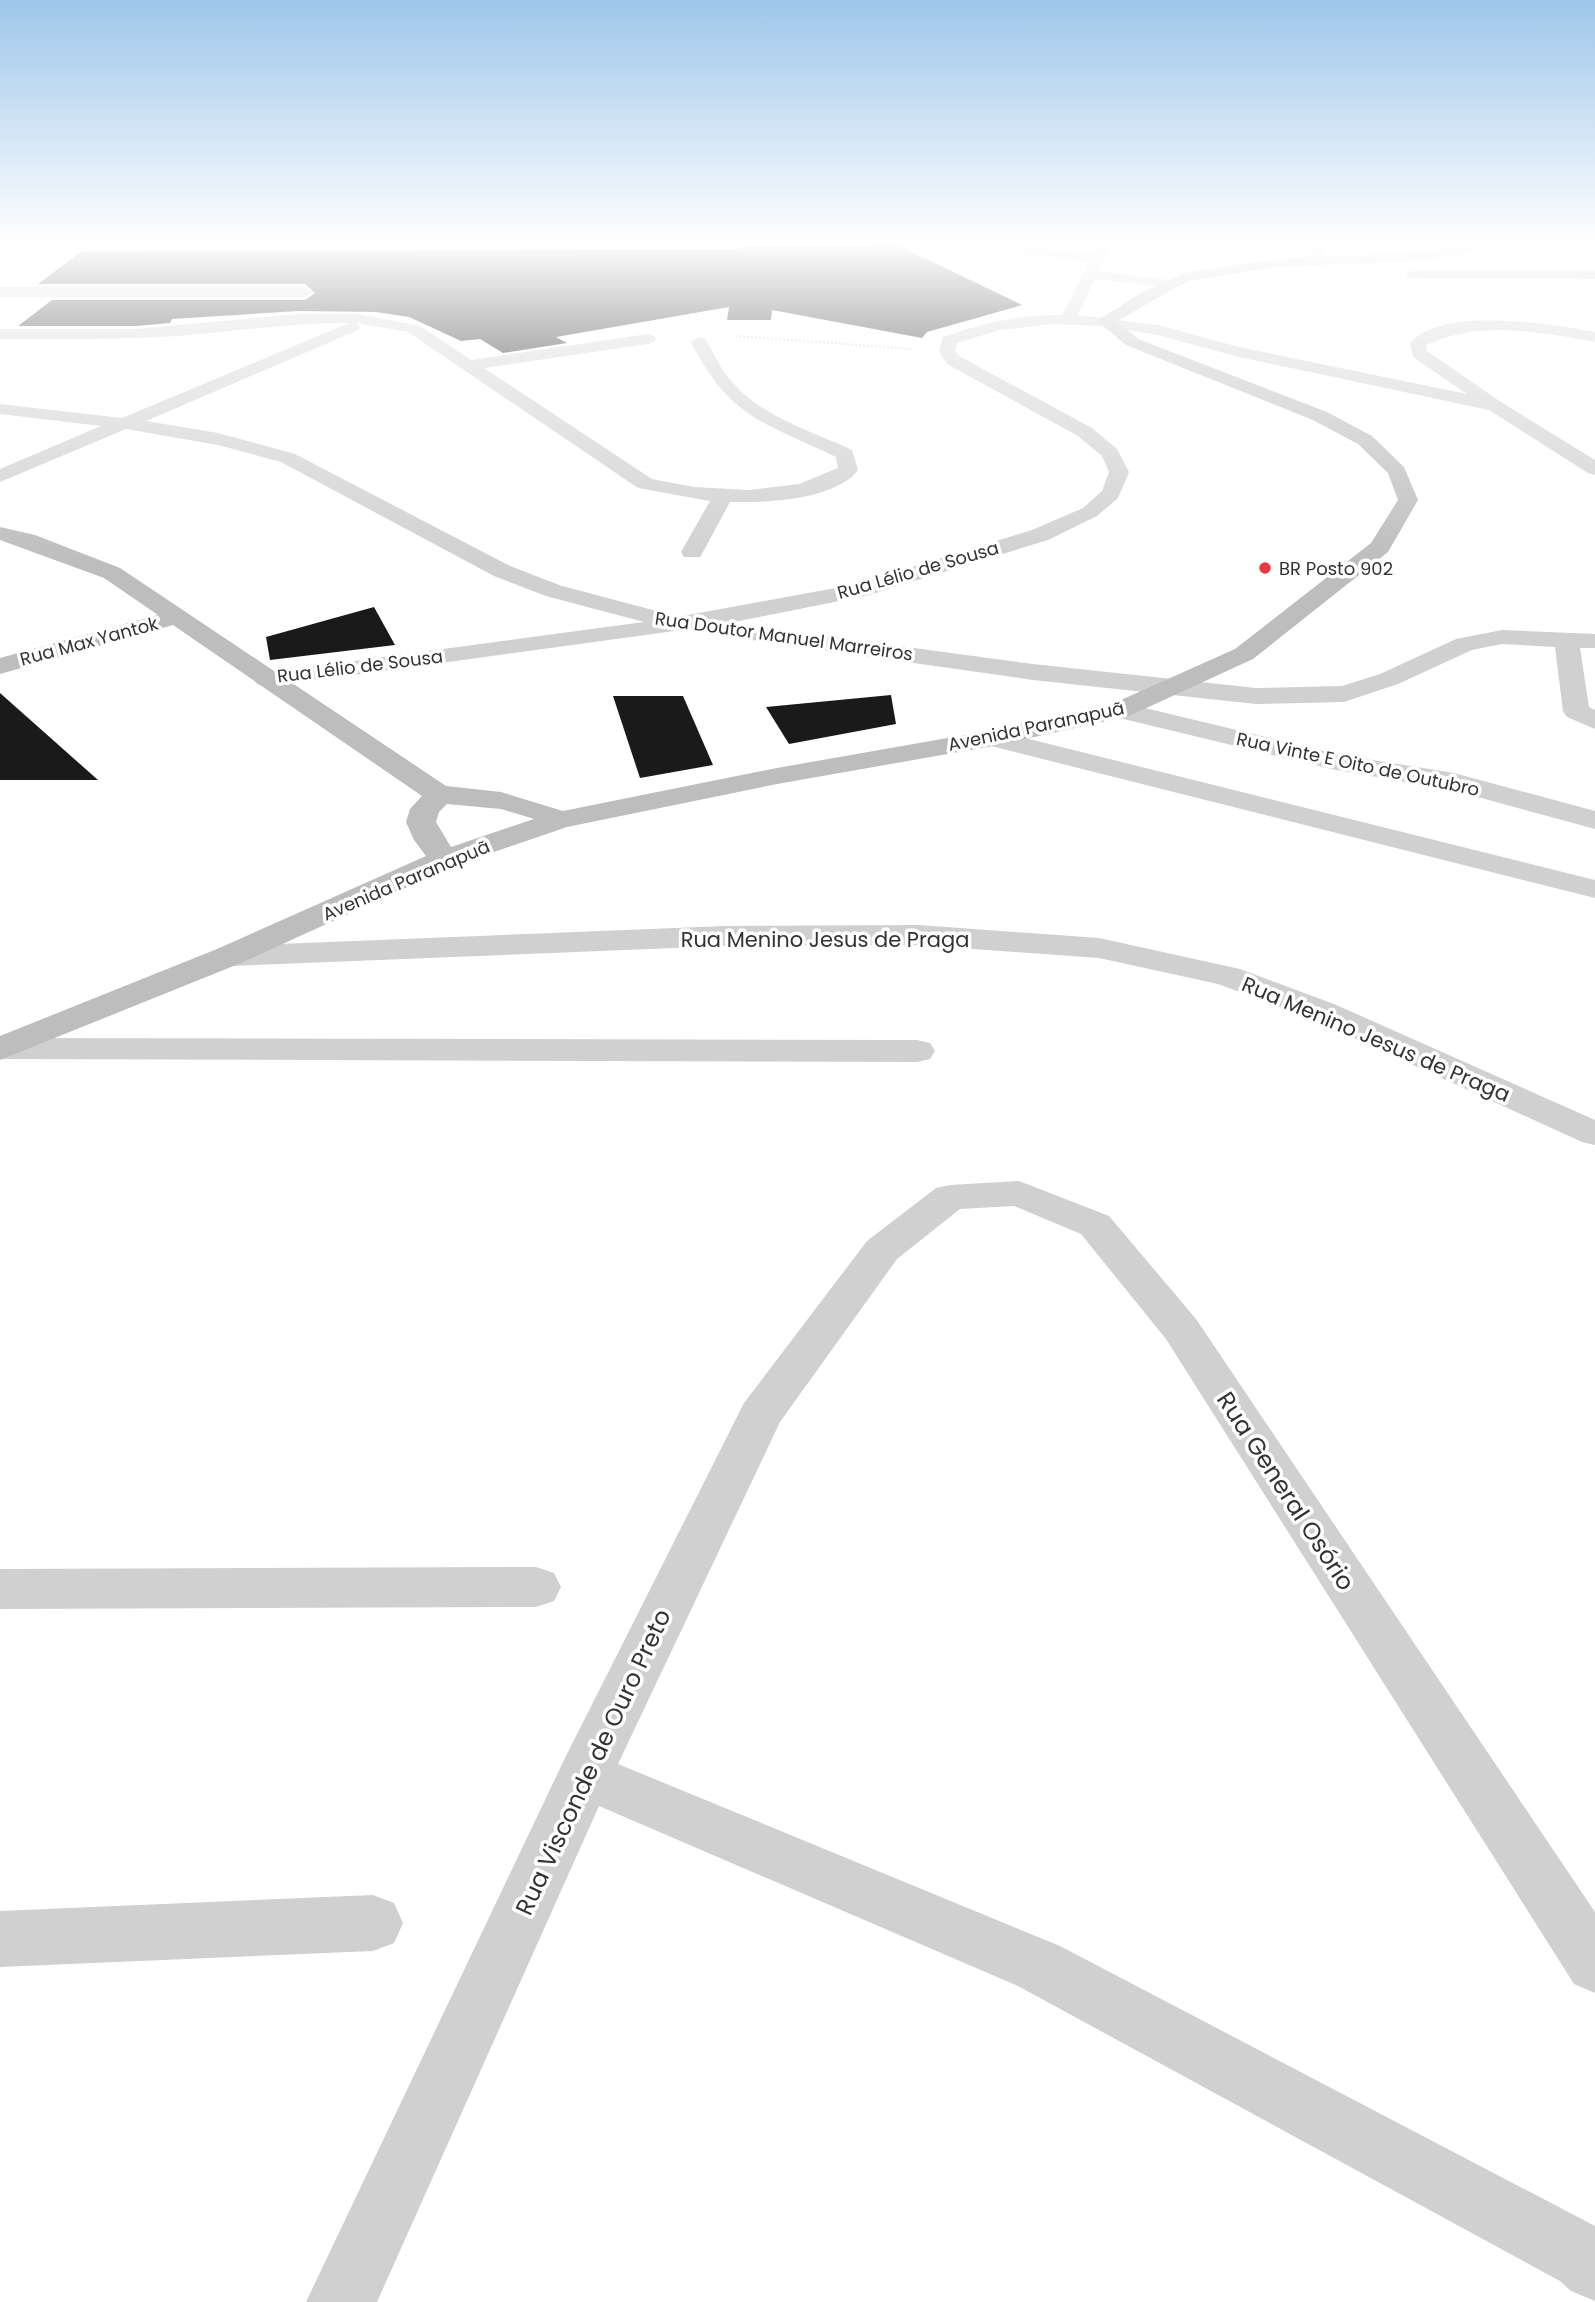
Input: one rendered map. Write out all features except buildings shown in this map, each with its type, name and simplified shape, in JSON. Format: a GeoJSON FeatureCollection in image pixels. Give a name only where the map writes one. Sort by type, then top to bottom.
{"type":"FeatureCollection","features":[{"type":"Feature","properties":{"kind":"street"},"geometry":{"type":"LineString","coordinates":[[0,476],[297,349]]}},
{"type":"Feature","properties":{"kind":"street"},"geometry":{"type":"LineString","coordinates":[[446,349],[645,484],[675,492],[722,497],[782,493],[832,481],[848,470],[845,454],[761,413],[732,393],[698,349]]}},
{"type":"Feature","properties":{"kind":"street"},"geometry":{"type":"LineString","coordinates":[[470,365],[570,349]]}},
{"type":"Feature","properties":{"kind":"street","name":"Avenida Paranapuã"},"geometry":{"type":"LineString","coordinates":[[1,1048],[229,956],[445,859],[560,820],[764,779],[993,738],[1120,710],[1172,689],[1244,654],[1380,547],[1408,500],[1397,471],[1365,440],[1320,416],[1151,349]]}},
{"type":"Feature","properties":{"kind":"street"},"geometry":{"type":"LineString","coordinates":[[1228,349],[1495,406]]}},
{"type":"Feature","properties":{"kind":"street"},"geometry":{"type":"LineString","coordinates":[[1419,349],[1419,353],[1495,406],[1595,469]]}},
{"type":"Feature","properties":{"kind":"street","name":"Rua Lélio de Sousa"},"geometry":{"type":"LineString","coordinates":[[266,679],[684,624],[873,586],[1040,535],[1090,512],[1111,494],[1119,472],[1110,453],[1085,432],[953,360],[947,351]]}},
{"type":"Feature","properties":{"kind":"street","name":"Rua Doutor Manuel Marreiros"},"geometry":{"type":"LineString","coordinates":[[0,409],[212,437],[288,458],[502,571],[554,591],[631,613],[684,624],[1033,673],[1256,696],[1344,694],[1389,679],[1465,644],[1502,637],[1595,641]]}},
{"type":"Feature","properties":{"kind":"street"},"geometry":{"type":"LineString","coordinates":[[692,552],[722,497]]}},
{"type":"Feature","properties":{"kind":"street"},"geometry":{"type":"LineString","coordinates":[[0,533],[27,540],[112,573],[439,796],[485,796],[530,808],[560,820]]}},
{"type":"Feature","properties":{"kind":"street","name":"Rua Max Yantok"},"geometry":{"type":"LineString","coordinates":[[0,666],[177,617]]}},
{"type":"Feature","properties":{"kind":"street"},"geometry":{"type":"LineString","coordinates":[[1566,638],[1576,711],[1595,721]]}},
{"type":"Feature","properties":{"kind":"street","name":"Rua Vinte E Oito de Outubro"},"geometry":{"type":"LineString","coordinates":[[1120,710],[1336,762],[1454,782],[1595,820]]}},
{"type":"Feature","properties":{"kind":"street"},"geometry":{"type":"LineString","coordinates":[[993,738],[1595,890]]}},
{"type":"Feature","properties":{"kind":"street"},"geometry":{"type":"LineString","coordinates":[[439,796],[425,809],[421,822],[429,839],[445,859]]}},
{"type":"Feature","properties":{"kind":"street","name":"Rua Menino Jesus de Praga"},"geometry":{"type":"LineString","coordinates":[[229,956],[724,936],[919,935],[1099,948],[1228,976],[1322,1011],[1595,1133]]}},
{"type":"Feature","properties":{"kind":"street"},"geometry":{"type":"LineString","coordinates":[[1,1048],[917,1051]]}},
{"type":"Feature","properties":{"kind":"street","name":"Rua General Osório"},"geometry":{"type":"LineString","coordinates":[[882,1250],[950,1198],[1019,1193],[1095,1225],[1181,1329],[1595,1964]]}},
{"type":"Feature","properties":{"kind":"street","name":"Rua Visconde de Ouro Preto"},"geometry":{"type":"LineString","coordinates":[[341,2300],[585,1775],[760,1415],[882,1250]]}},
{"type":"Feature","properties":{"kind":"street"},"geometry":{"type":"LineString","coordinates":[[0,1589],[536,1587]]}},
{"type":"Feature","properties":{"kind":"street"},"geometry":{"type":"LineString","coordinates":[[585,1775],[1039,1966],[1584,2257],[1595,2267]]}},
{"type":"Feature","properties":{"kind":"street"},"geometry":{"type":"LineString","coordinates":[[0,1939],[373,1923]]}},
{"type":"Feature","properties":{"kind":"path"},"geometry":{"type":"LineString","coordinates":[[923,349],[947,351]]}},
{"type":"Feature","properties":{"kind":"place","name":"BR Posto 902"},"geometry":{"type":"Point","coordinates":[1265,568]}}]}
